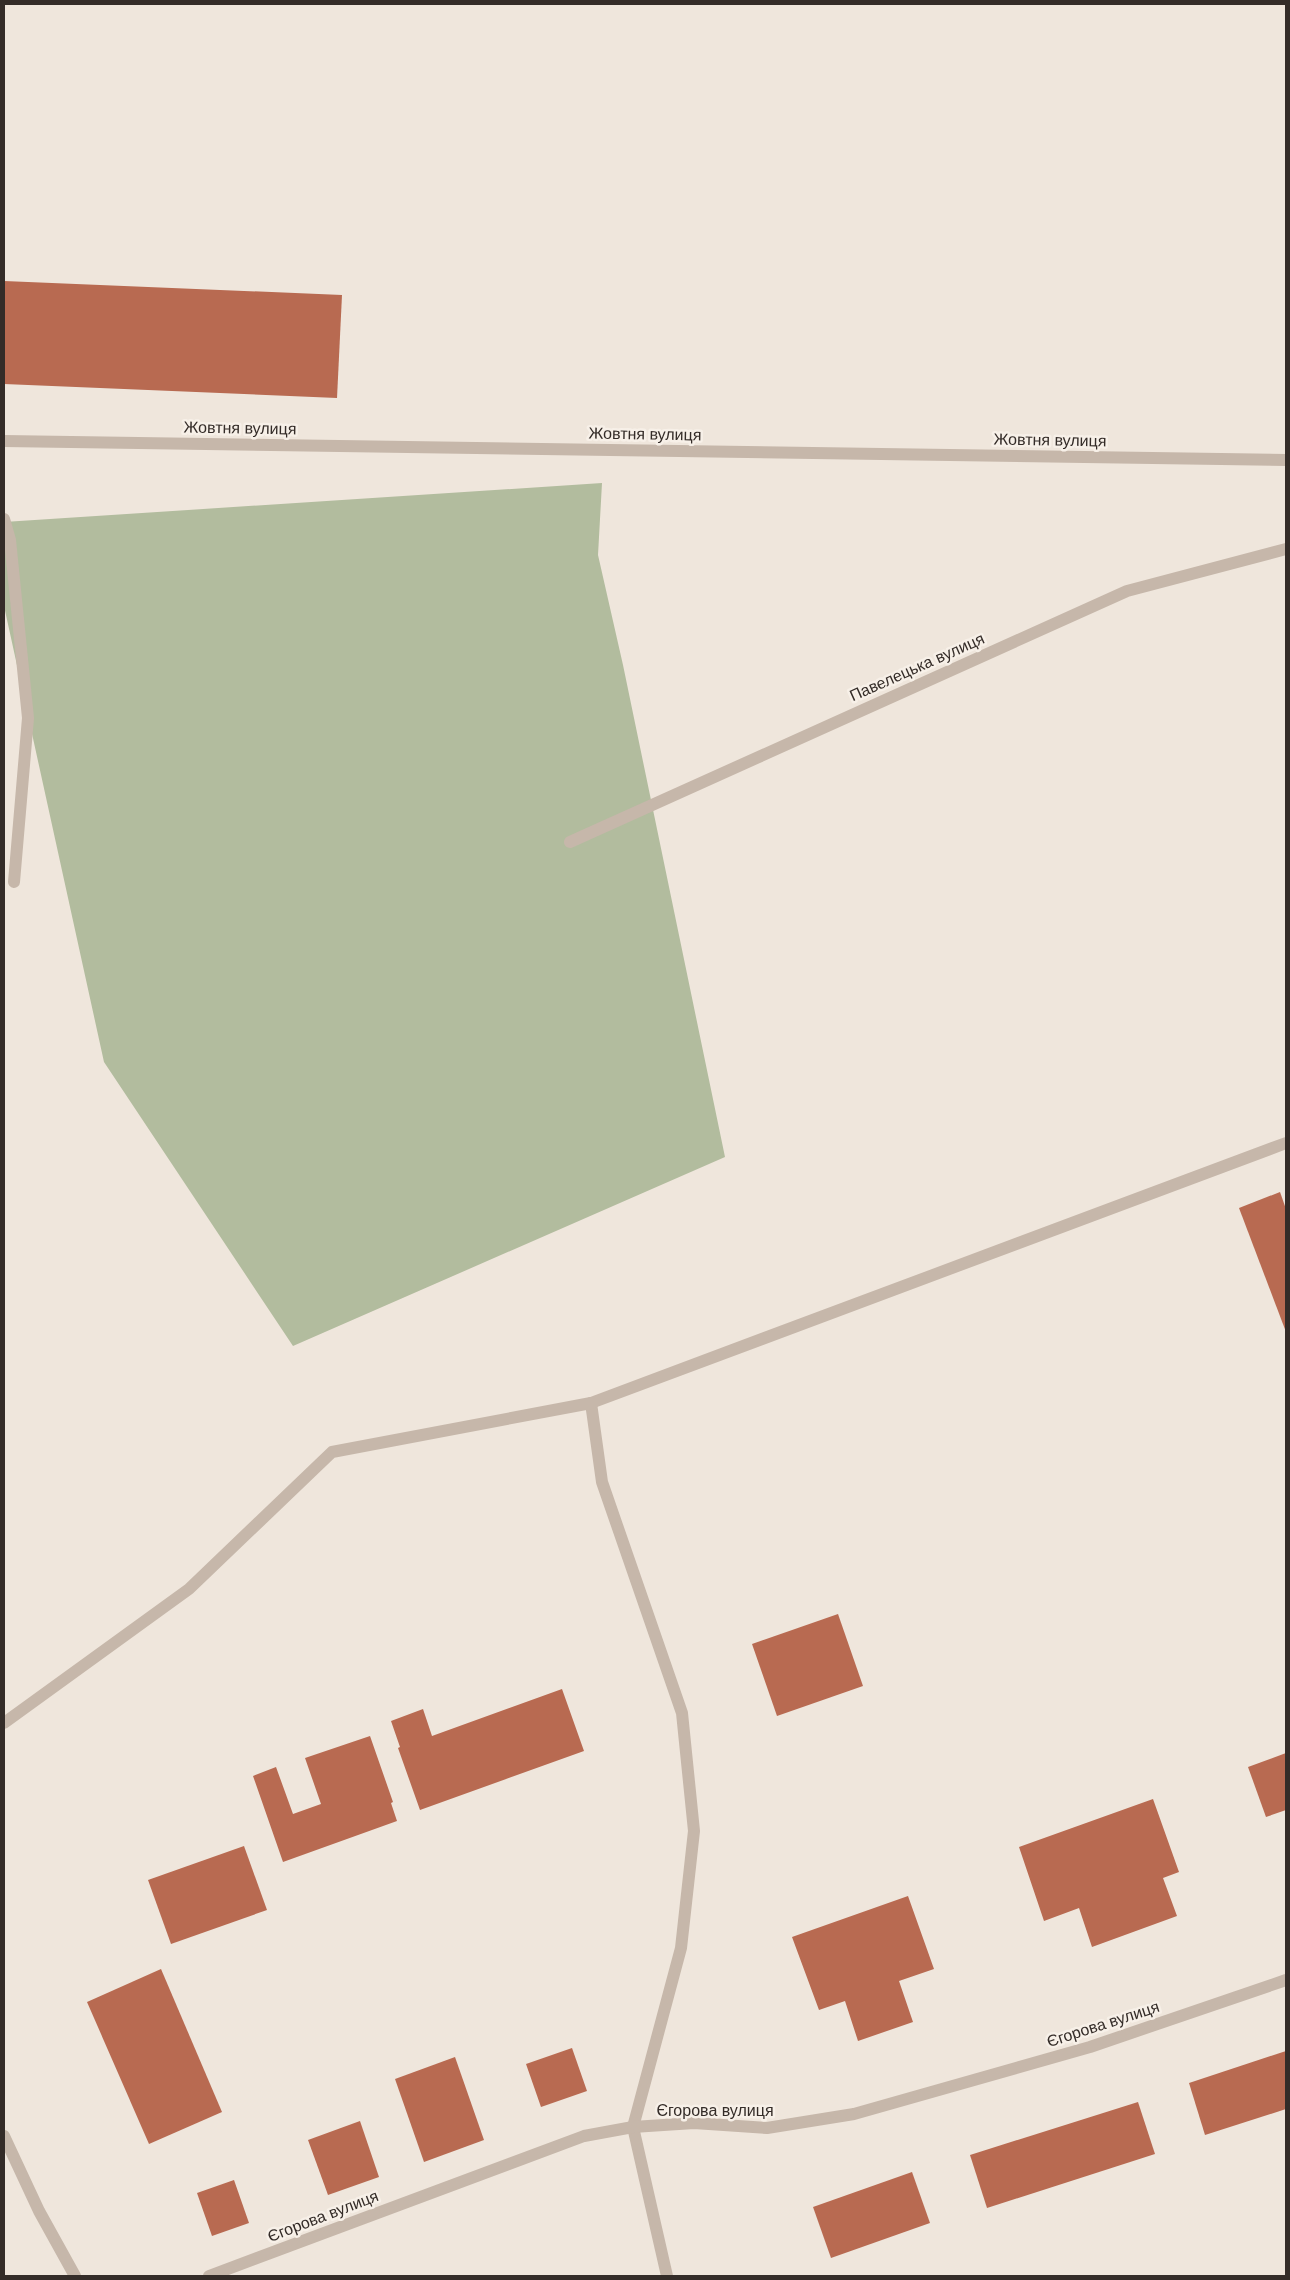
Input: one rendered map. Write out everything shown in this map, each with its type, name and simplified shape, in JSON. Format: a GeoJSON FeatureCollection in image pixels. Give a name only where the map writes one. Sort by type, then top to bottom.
{"type":"FeatureCollection","features":[{"type":"Feature","properties":{"kind":"street","name":"Жовтня вулиця"},"geometry":{"type":"LineString","coordinates":[[4,441],[1286,460]]}},
{"type":"Feature","properties":{"kind":"street"},"geometry":{"type":"LineString","coordinates":[[4,519],[10,540],[28,718],[14,882]]}},
{"type":"Feature","properties":{"kind":"street","name":"Павелецька вулиця"},"geometry":{"type":"LineString","coordinates":[[570,842],[1127,590],[1286,549]]}},
{"type":"Feature","properties":{"kind":"street"},"geometry":{"type":"LineString","coordinates":[[4,1722],[189,1589],[332,1452],[591,1403],[1286,1143]]}},
{"type":"Feature","properties":{"kind":"street"},"geometry":{"type":"LineString","coordinates":[[591,1403],[602,1482],[682,1713],[694,1832],[681,1948],[633,2127],[667,2276]]}},
{"type":"Feature","properties":{"kind":"street","name":"Єгорова вулиця"},"geometry":{"type":"LineString","coordinates":[[209,2276],[584,2136],[633,2127],[694,2123],[767,2128],[854,2114],[1090,2046],[1286,1980]]}},
{"type":"Feature","properties":{"kind":"street"},"geometry":{"type":"LineString","coordinates":[[4,2136],[39,2212],[76,2276]]}},
{"type":"Feature","properties":{"kind":"green space"},"geometry":{"type":"Polygon","coordinates":[[[602,483],[598,555],[623,665],[725,1157],[293,1346],[104,1062],[4,606],[4,522],[602,483]]]}},
{"type":"Feature","properties":{"kind":"building"},"geometry":{"type":"Polygon","coordinates":[[[4,281],[342,295],[337,398],[4,384],[4,281]]]}},
{"type":"Feature","properties":{"kind":"building"},"geometry":{"type":"Polygon","coordinates":[[[1280,1192],[1286,1209],[1286,1332],[1239,1208],[1280,1192]]]}},
{"type":"Feature","properties":{"kind":"building"},"geometry":{"type":"Polygon","coordinates":[[[838,1614],[863,1686],[777,1716],[752,1644],[838,1614]]]}},
{"type":"Feature","properties":{"kind":"building"},"geometry":{"type":"Polygon","coordinates":[[[562,1689],[584,1751],[420,1810],[398,1748],[400,1747],[391,1721],[423,1709],[432,1736],[562,1689]]]}},
{"type":"Feature","properties":{"kind":"building"},"geometry":{"type":"Polygon","coordinates":[[[370,1736],[393,1802],[391,1803],[397,1821],[283,1862],[253,1776],[276,1767],[293,1814],[321,1804],[305,1758],[370,1736]]]}},
{"type":"Feature","properties":{"kind":"building"},"geometry":{"type":"Polygon","coordinates":[[[1286,1753],[1286,1810],[1266,1817],[1248,1767],[1286,1753]]]}},
{"type":"Feature","properties":{"kind":"building"},"geometry":{"type":"Polygon","coordinates":[[[1153,1799],[1179,1872],[1163,1878],[1177,1916],[1092,1947],[1079,1908],[1044,1921],[1019,1847],[1153,1799]]]}},
{"type":"Feature","properties":{"kind":"building"},"geometry":{"type":"Polygon","coordinates":[[[244,1846],[267,1910],[171,1944],[148,1880],[244,1846]]]}},
{"type":"Feature","properties":{"kind":"building"},"geometry":{"type":"Polygon","coordinates":[[[908,1896],[934,1969],[899,1981],[913,2022],[858,2041],[845,2001],[819,2010],[792,1937],[908,1896]]]}},
{"type":"Feature","properties":{"kind":"building"},"geometry":{"type":"Polygon","coordinates":[[[161,1969],[222,2112],[149,2144],[87,2002],[161,1969]]]}},
{"type":"Feature","properties":{"kind":"building"},"geometry":{"type":"Polygon","coordinates":[[[572,2048],[587,2091],[541,2107],[526,2064],[572,2048]]]}},
{"type":"Feature","properties":{"kind":"building"},"geometry":{"type":"Polygon","coordinates":[[[1286,2051],[1286,2109],[1205,2135],[1189,2083],[1286,2051]]]}},
{"type":"Feature","properties":{"kind":"building"},"geometry":{"type":"Polygon","coordinates":[[[455,2057],[484,2140],[424,2162],[395,2079],[455,2057]]]}},
{"type":"Feature","properties":{"kind":"building"},"geometry":{"type":"Polygon","coordinates":[[[1138,2102],[1155,2154],[987,2208],[970,2155],[1138,2102]]]}},
{"type":"Feature","properties":{"kind":"building"},"geometry":{"type":"Polygon","coordinates":[[[360,2121],[379,2177],[328,2195],[308,2140],[360,2121]]]}},
{"type":"Feature","properties":{"kind":"building"},"geometry":{"type":"Polygon","coordinates":[[[912,2172],[930,2223],[831,2258],[813,2207],[912,2172]]]}},
{"type":"Feature","properties":{"kind":"building"},"geometry":{"type":"Polygon","coordinates":[[[234,2180],[249,2223],[212,2236],[197,2193],[234,2180]]]}}]}
